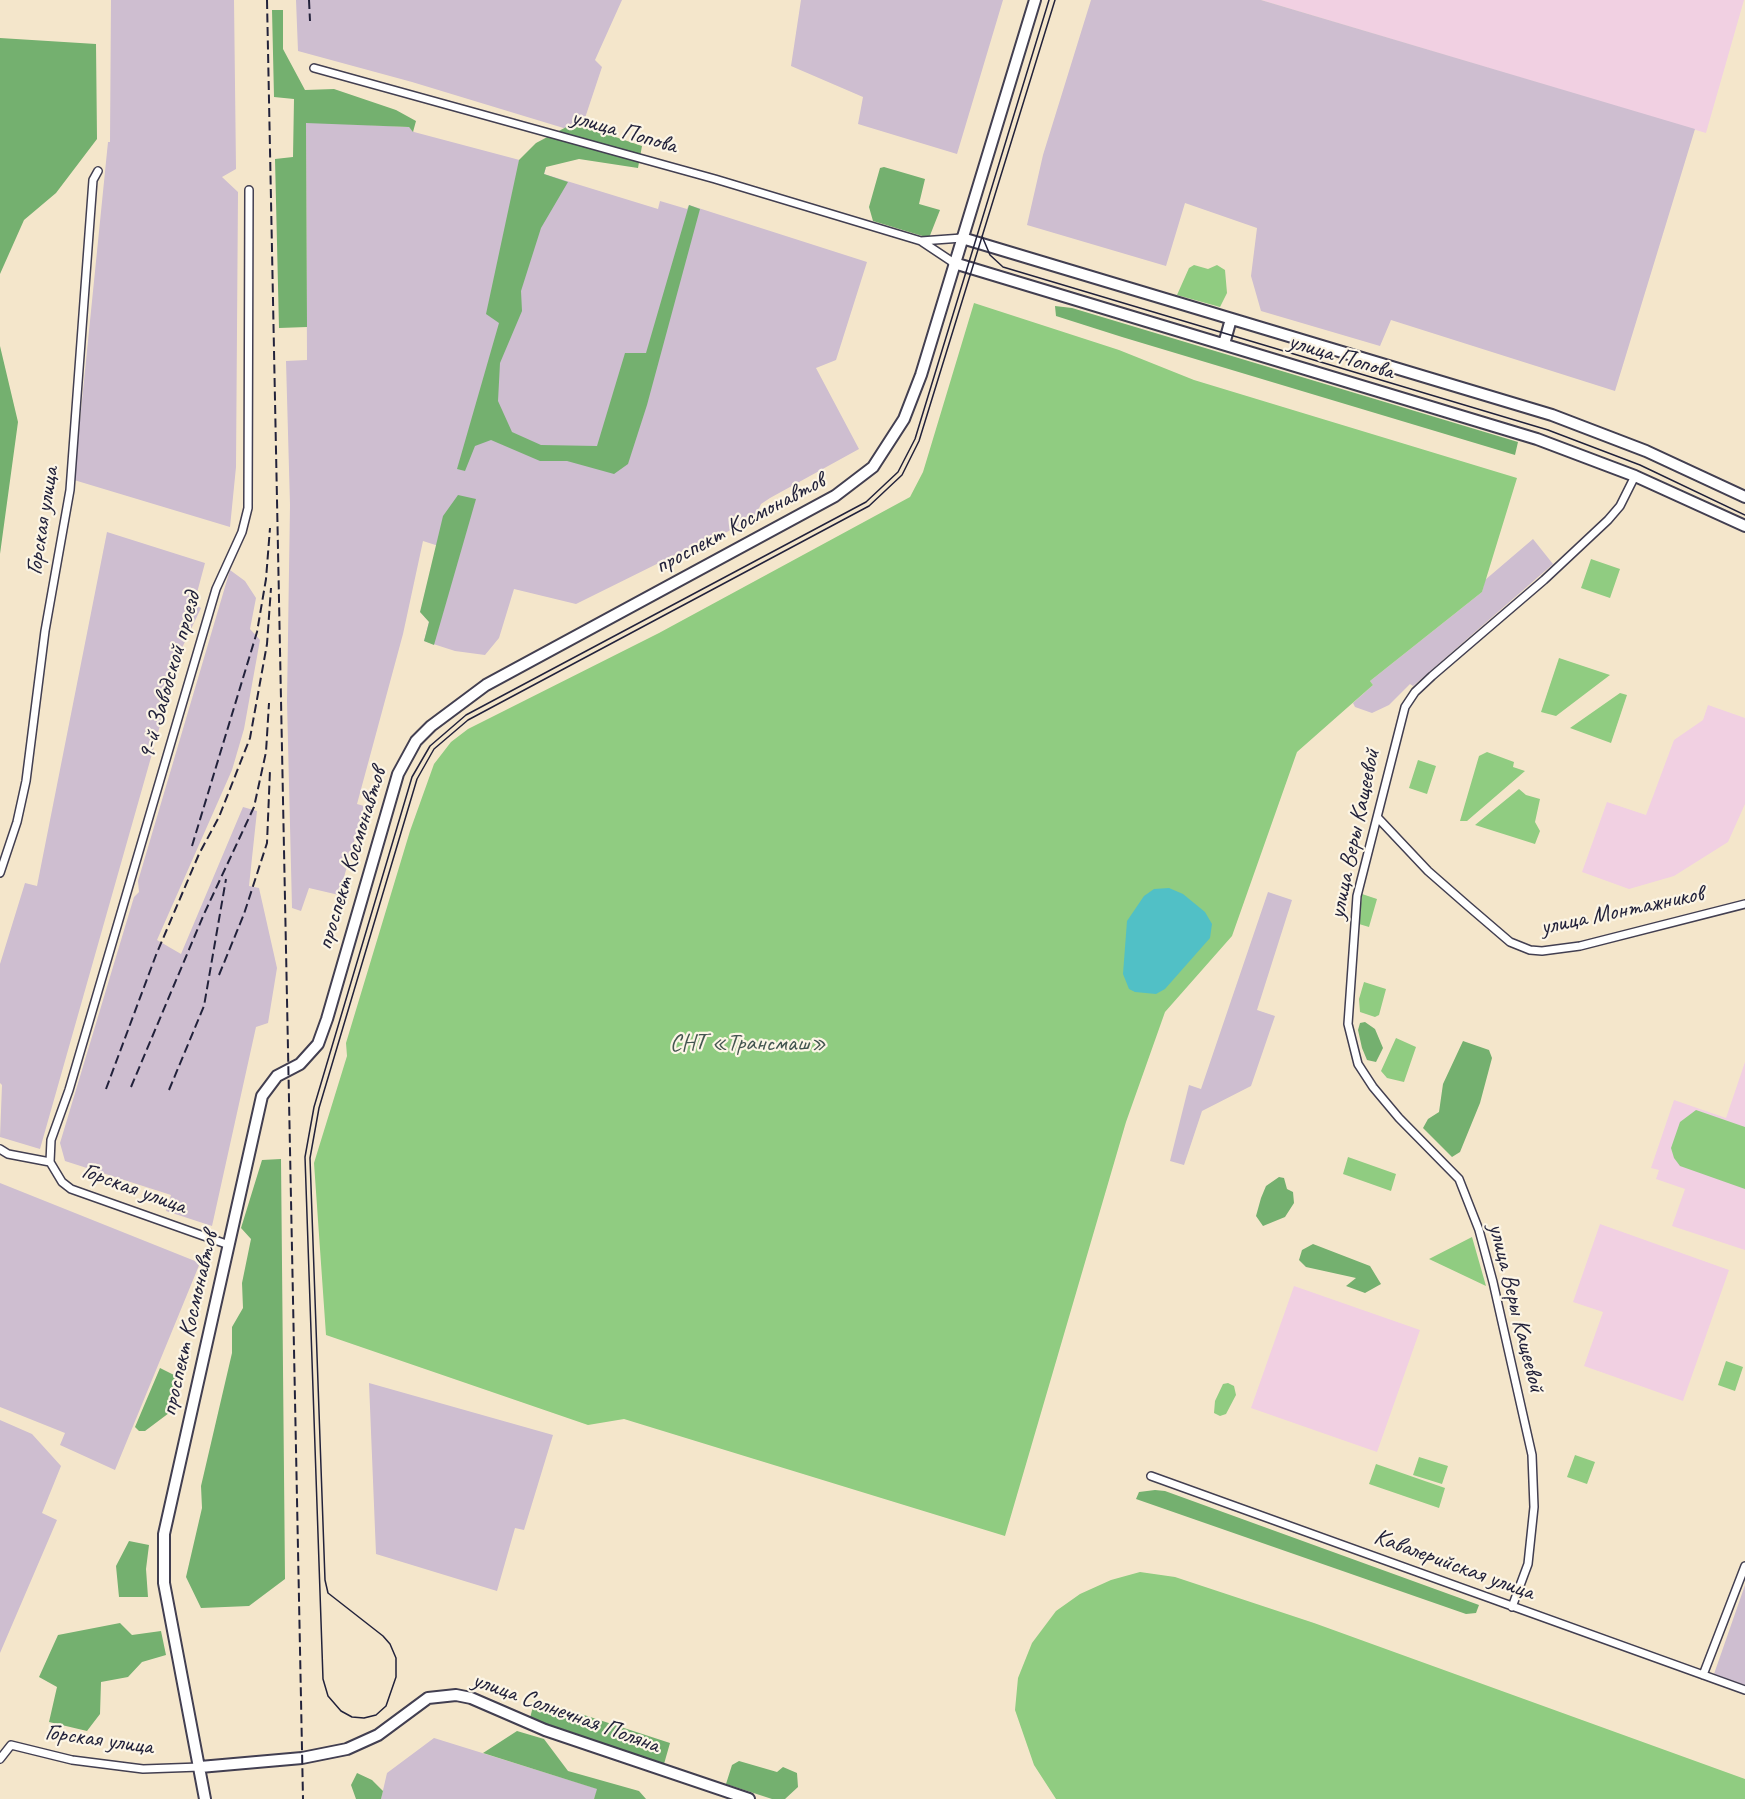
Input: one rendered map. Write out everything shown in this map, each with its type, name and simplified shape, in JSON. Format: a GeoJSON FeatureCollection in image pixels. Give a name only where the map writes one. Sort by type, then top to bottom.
{"type":"FeatureCollection","features":[{"type":"Feature","properties":{"kind":"main road","name":"проспект Космонавтов"},"geometry":{"type":"LineString","coordinates":[[205,1799],[165,1591],[162,1562],[164,1534],[262,1096],[277,1076],[300,1064],[318,1044],[327,1020],[389,796],[398,774],[416,741],[446,713],[486,685],[783,525],[860,480],[884,452],[904,419],[1035,0]]}},
{"type":"Feature","properties":{"kind":"main road","name":"улица Попова"},"geometry":{"type":"LineString","coordinates":[[962,238],[1552,415],[1646,451],[1745,497]]}},
{"type":"Feature","properties":{"kind":"main road","name":"улица Попова"},"geometry":{"type":"LineString","coordinates":[[954,263],[1537,439],[1635,476],[1745,526]]}},
{"type":"Feature","properties":{"kind":"main road"},"geometry":{"type":"LineString","coordinates":[[1224,344],[1231,319]]}},
{"type":"Feature","properties":{"kind":"main road","name":"улица Солнечная Поляна"},"geometry":{"type":"LineString","coordinates":[[200,1767],[302,1758],[347,1749],[378,1735],[428,1698],[456,1695],[471,1698],[545,1730],[750,1799]]}},
{"type":"Feature","properties":{"kind":"street","name":"улица Попова"},"geometry":{"type":"LineString","coordinates":[[314,68],[715,179],[921,241],[954,263]]}},
{"type":"Feature","properties":{"kind":"street","name":"Горская улица"},"geometry":{"type":"LineString","coordinates":[[0,873],[17,822],[26,781],[45,631],[70,490],[93,180],[98,171]]}},
{"type":"Feature","properties":{"kind":"street","name":"9-й Заводской проезд"},"geometry":{"type":"LineString","coordinates":[[50,1162],[51,1140],[69,1090],[216,589],[242,532],[248,508],[249,190]]}},
{"type":"Feature","properties":{"kind":"street","name":"улица Попова"},"geometry":{"type":"LineString","coordinates":[[921,241],[962,238]]}},
{"type":"Feature","properties":{"kind":"street","name":"улица Веры Кащеевой"},"geometry":{"type":"LineString","coordinates":[[1512,1607],[1528,1564],[1534,1507],[1532,1455],[1479,1230],[1459,1179],[1373,1087],[1358,1064],[1348,1024],[1357,896],[1378,818],[1399,723],[1405,707],[1415,692],[1608,520],[1620,506],[1635,476]]}},
{"type":"Feature","properties":{"kind":"street","name":"улица Монтажников"},"geometry":{"type":"LineString","coordinates":[[1378,818],[1428,871],[1468,906],[1510,942],[1530,950],[1542,951],[1580,946],[1745,904]]}},
{"type":"Feature","properties":{"kind":"street","name":"Горская улица"},"geometry":{"type":"LineString","coordinates":[[0,1149],[8,1154],[50,1162],[62,1182],[71,1189],[229,1245]]}},
{"type":"Feature","properties":{"kind":"street","name":"Кавалерийская улица"},"geometry":{"type":"LineString","coordinates":[[1151,1476],[1745,1690]]}},
{"type":"Feature","properties":{"kind":"street"},"geometry":{"type":"LineString","coordinates":[[1703,1675],[1745,1566]]}},
{"type":"Feature","properties":{"kind":"street","name":"Горская улица"},"geometry":{"type":"LineString","coordinates":[[0,1760],[11,1745],[72,1760],[143,1769],[200,1767]]}},
{"type":"Feature","properties":{"kind":"shaded area"},"geometry":{"type":"Polygon","coordinates":[[[111,0],[234,0],[236,169],[222,177],[238,192],[236,467],[230,527],[74,480],[108,142],[110,142],[111,0]]]}},
{"type":"Feature","properties":{"kind":"shaded area"},"geometry":{"type":"Polygon","coordinates":[[[296,0],[622,0],[595,60],[602,67],[580,133],[412,82],[298,51],[296,0]]]}},
{"type":"Feature","properties":{"kind":"shaded area"},"geometry":{"type":"Polygon","coordinates":[[[801,0],[1003,0],[957,154],[858,124],[863,97],[791,66],[801,0]]]}},
{"type":"Feature","properties":{"kind":"shaded area"},"geometry":{"type":"Polygon","coordinates":[[[1091,0],[1261,0],[1695,129],[1615,391],[1391,320],[1380,346],[1261,311],[1251,276],[1257,228],[1185,203],[1166,266],[1027,225],[1043,155],[1091,0]]]}},
{"type":"Feature","properties":{"kind":"shaded area"},"geometry":{"type":"Polygon","coordinates":[[[1261,0],[1744,0],[1706,133],[1261,0]]]}},
{"type":"Feature","properties":{"kind":"shaded area"},"geometry":{"type":"Polygon","coordinates":[[[306,122],[409,127],[414,132],[546,167],[544,174],[658,209],[660,201],[687,209],[689,205],[867,262],[836,360],[816,368],[859,449],[770,498],[761,504],[756,515],[715,539],[681,552],[576,604],[514,589],[499,638],[485,655],[455,651],[424,641],[448,549],[423,541],[403,634],[357,804],[364,806],[339,895],[309,888],[301,911],[292,908],[287,701],[290,505],[286,361],[307,360],[306,122]]]}},
{"type":"Feature","properties":{"kind":"shaded area"},"geometry":{"type":"Polygon","coordinates":[[[107,532],[205,563],[194,604],[201,608],[182,648],[40,1149],[0,1137],[2,1085],[0,1083],[0,964],[25,883],[37,886],[107,532]]]}},
{"type":"Feature","properties":{"kind":"shaded area"},"geometry":{"type":"Polygon","coordinates":[[[1533,539],[1553,564],[1413,686],[1410,684],[1389,705],[1372,713],[1355,707],[1353,703],[1373,685],[1370,681],[1482,592],[1485,580],[1533,539]]]}},
{"type":"Feature","properties":{"kind":"shaded area"},"geometry":{"type":"Polygon","coordinates":[[[230,570],[245,581],[256,598],[250,629],[260,640],[244,729],[232,770],[157,940],[181,954],[243,807],[257,811],[249,886],[259,888],[277,968],[268,1023],[256,1027],[212,1226],[166,1211],[171,1195],[65,1161],[60,1143],[134,897],[139,892],[138,881],[230,570]]]}},
{"type":"Feature","properties":{"kind":"shaded area"},"geometry":{"type":"Polygon","coordinates":[[[1708,705],[1745,718],[1745,804],[1728,842],[1674,876],[1629,889],[1582,872],[1607,802],[1646,815],[1674,740],[1703,720],[1708,705]]]}},
{"type":"Feature","properties":{"kind":"shaded area"},"geometry":{"type":"Polygon","coordinates":[[[1268,892],[1292,900],[1257,1010],[1275,1016],[1251,1086],[1202,1111],[1184,1165],[1170,1161],[1189,1085],[1201,1089],[1268,892]]]}},
{"type":"Feature","properties":{"kind":"shaded area"},"geometry":{"type":"Polygon","coordinates":[[[1745,1062],[1745,1250],[1672,1226],[1685,1189],[1656,1179],[1659,1170],[1651,1168],[1674,1100],[1726,1118],[1745,1062]]]}},
{"type":"Feature","properties":{"kind":"shaded area"},"geometry":{"type":"Polygon","coordinates":[[[0,1183],[200,1263],[115,1470],[60,1445],[65,1433],[0,1407],[0,1183]]]}},
{"type":"Feature","properties":{"kind":"shaded area"},"geometry":{"type":"Polygon","coordinates":[[[1600,1224],[1729,1270],[1683,1401],[1584,1366],[1603,1312],[1573,1302],[1600,1224]]]}},
{"type":"Feature","properties":{"kind":"shaded area"},"geometry":{"type":"Polygon","coordinates":[[[1294,1286],[1420,1330],[1377,1452],[1251,1408],[1294,1286]]]}},
{"type":"Feature","properties":{"kind":"shaded area"},"geometry":{"type":"Polygon","coordinates":[[[369,1383],[553,1435],[524,1530],[515,1528],[497,1591],[376,1554],[369,1383]]]}},
{"type":"Feature","properties":{"kind":"shaded area"},"geometry":{"type":"Polygon","coordinates":[[[0,1420],[32,1434],[61,1466],[42,1513],[57,1520],[0,1653],[0,1420]]]}},
{"type":"Feature","properties":{"kind":"shaded area"},"geometry":{"type":"Polygon","coordinates":[[[1745,1585],[1745,1685],[1714,1674],[1745,1585]]]}},
{"type":"Feature","properties":{"kind":"shaded area"},"geometry":{"type":"Polygon","coordinates":[[[434,1738],[598,1789],[594,1799],[381,1799],[387,1773],[434,1738]]]}},
{"type":"Feature","properties":{"kind":"green space"},"geometry":{"type":"Polygon","coordinates":[[[272,10],[283,10],[283,49],[305,90],[334,89],[396,110],[416,121],[413,132],[409,127],[306,123],[307,327],[279,328],[275,159],[293,157],[294,99],[274,97],[272,10]]]}},
{"type":"Feature","properties":{"kind":"green space"},"geometry":{"type":"Polygon","coordinates":[[[0,38],[96,44],[97,139],[56,193],[24,220],[0,274],[0,38]]]}},
{"type":"Feature","properties":{"kind":"green space"},"geometry":{"type":"Polygon","coordinates":[[[574,123],[642,146],[638,168],[579,159],[546,167],[544,174],[568,182],[541,228],[521,291],[522,311],[500,363],[498,401],[512,432],[541,445],[597,446],[625,353],[646,353],[689,205],[700,209],[647,405],[628,464],[614,474],[567,461],[540,461],[491,440],[475,446],[465,471],[457,469],[499,323],[486,314],[519,160],[536,143],[574,123]]]}},
{"type":"Feature","properties":{"kind":"green space"},"geometry":{"type":"Polygon","coordinates":[[[884,167],[925,179],[919,204],[940,210],[929,238],[873,221],[869,207],[880,168],[884,167]]]}},
{"type":"Feature","properties":{"kind":"green space"},"geometry":{"type":"Polygon","coordinates":[[[1194,265],[1208,269],[1217,265],[1225,270],[1227,293],[1220,307],[1177,295],[1189,268],[1194,265]]]}},
{"type":"Feature","properties":{"kind":"green space","name":"СНТ «Трансмаш»"},"geometry":{"type":"Polygon","coordinates":[[[974,303],[1119,350],[1194,380],[1517,478],[1482,592],[1370,681],[1373,685],[1297,752],[1232,936],[1165,1012],[1126,1122],[1005,1536],[624,1419],[588,1425],[326,1335],[314,1163],[347,1056],[346,1043],[410,831],[434,764],[451,742],[468,729],[659,633],[910,497],[923,472],[974,303]]]}},
{"type":"Feature","properties":{"kind":"green space"},"geometry":{"type":"Polygon","coordinates":[[[1055,306],[1072,308],[1518,442],[1515,455],[1056,316],[1055,306]]]}},
{"type":"Feature","properties":{"kind":"green space"},"geometry":{"type":"Polygon","coordinates":[[[0,346],[18,422],[0,554],[0,346]]]}},
{"type":"Feature","properties":{"kind":"green space"},"geometry":{"type":"Polygon","coordinates":[[[458,495],[476,499],[434,645],[424,641],[429,622],[420,612],[443,516],[458,495]]]}},
{"type":"Feature","properties":{"kind":"green space"},"geometry":{"type":"Polygon","coordinates":[[[1591,559],[1620,569],[1610,598],[1581,588],[1591,559]]]}},
{"type":"Feature","properties":{"kind":"green space"},"geometry":{"type":"Polygon","coordinates":[[[1559,658],[1610,675],[1556,716],[1541,712],[1559,658]]]}},
{"type":"Feature","properties":{"kind":"green space"},"geometry":{"type":"Polygon","coordinates":[[[1620,693],[1627,695],[1611,743],[1570,728],[1620,693]]]}},
{"type":"Feature","properties":{"kind":"green space"},"geometry":{"type":"Polygon","coordinates":[[[1487,752],[1514,762],[1513,767],[1525,771],[1467,821],[1460,821],[1479,756],[1487,752]]]}},
{"type":"Feature","properties":{"kind":"green space"},"geometry":{"type":"Polygon","coordinates":[[[1418,760],[1436,766],[1427,794],[1409,788],[1418,760]]]}},
{"type":"Feature","properties":{"kind":"green space"},"geometry":{"type":"Polygon","coordinates":[[[1519,789],[1526,795],[1540,799],[1535,822],[1540,831],[1535,844],[1475,825],[1519,789]]]}},
{"type":"Feature","properties":{"kind":"green space"},"geometry":{"type":"Polygon","coordinates":[[[1362,894],[1377,899],[1369,927],[1359,924],[1362,894]]]}},
{"type":"Feature","properties":{"kind":"green space"},"geometry":{"type":"Polygon","coordinates":[[[1364,982],[1386,989],[1379,1015],[1375,1017],[1360,1012],[1359,999],[1364,982]]]}},
{"type":"Feature","properties":{"kind":"green space"},"geometry":{"type":"Polygon","coordinates":[[[1365,1022],[1375,1029],[1383,1048],[1376,1062],[1367,1060],[1362,1048],[1358,1030],[1360,1023],[1365,1022]]]}},
{"type":"Feature","properties":{"kind":"green space"},"geometry":{"type":"Polygon","coordinates":[[[1396,1038],[1416,1047],[1404,1082],[1387,1078],[1381,1071],[1396,1038]]]}},
{"type":"Feature","properties":{"kind":"green space"},"geometry":{"type":"Polygon","coordinates":[[[1463,1041],[1489,1050],[1492,1058],[1480,1103],[1460,1152],[1452,1157],[1423,1128],[1428,1119],[1439,1112],[1443,1084],[1463,1041]]]}},
{"type":"Feature","properties":{"kind":"green space"},"geometry":{"type":"Polygon","coordinates":[[[1696,1110],[1745,1127],[1745,1189],[1680,1166],[1674,1158],[1671,1148],[1680,1122],[1696,1110]]]}},
{"type":"Feature","properties":{"kind":"green space"},"geometry":{"type":"Polygon","coordinates":[[[1348,1157],[1396,1174],[1391,1191],[1343,1174],[1348,1157]]]}},
{"type":"Feature","properties":{"kind":"green space"},"geometry":{"type":"Polygon","coordinates":[[[281,1159],[285,1579],[249,1606],[201,1608],[186,1577],[202,1508],[201,1486],[232,1353],[232,1327],[243,1308],[242,1283],[251,1239],[241,1228],[262,1160],[281,1159]]]}},
{"type":"Feature","properties":{"kind":"green space"},"geometry":{"type":"Polygon","coordinates":[[[1279,1177],[1284,1178],[1287,1189],[1293,1192],[1294,1203],[1285,1217],[1263,1226],[1256,1216],[1261,1198],[1266,1186],[1279,1177]]]}},
{"type":"Feature","properties":{"kind":"green space"},"geometry":{"type":"Polygon","coordinates":[[[1472,1237],[1486,1286],[1429,1259],[1472,1237]]]}},
{"type":"Feature","properties":{"kind":"green space"},"geometry":{"type":"Polygon","coordinates":[[[1313,1244],[1370,1266],[1381,1284],[1365,1293],[1346,1286],[1356,1278],[1306,1267],[1299,1260],[1302,1250],[1313,1244]]]}},
{"type":"Feature","properties":{"kind":"green space"},"geometry":{"type":"Polygon","coordinates":[[[1726,1361],[1743,1367],[1735,1391],[1718,1385],[1726,1361]]]}},
{"type":"Feature","properties":{"kind":"green space"},"geometry":{"type":"Polygon","coordinates":[[[160,1368],[176,1376],[169,1413],[145,1431],[139,1431],[135,1427],[160,1368]]]}},
{"type":"Feature","properties":{"kind":"green space"},"geometry":{"type":"Polygon","coordinates":[[[1228,1383],[1234,1386],[1236,1395],[1226,1414],[1220,1416],[1214,1413],[1215,1401],[1223,1384],[1228,1383]]]}},
{"type":"Feature","properties":{"kind":"green space"},"geometry":{"type":"Polygon","coordinates":[[[1575,1455],[1595,1462],[1587,1484],[1567,1477],[1575,1455]]]}},
{"type":"Feature","properties":{"kind":"green space"},"geometry":{"type":"Polygon","coordinates":[[[1419,1457],[1448,1466],[1442,1484],[1413,1475],[1419,1457]]]}},
{"type":"Feature","properties":{"kind":"green space"},"geometry":{"type":"Polygon","coordinates":[[[1376,1464],[1445,1488],[1439,1508],[1369,1484],[1376,1464]]]}},
{"type":"Feature","properties":{"kind":"green space"},"geometry":{"type":"Polygon","coordinates":[[[1165,1491],[1479,1605],[1476,1613],[1466,1614],[1136,1499],[1139,1492],[1165,1491]]]}},
{"type":"Feature","properties":{"kind":"green space"},"geometry":{"type":"Polygon","coordinates":[[[129,1541],[149,1545],[146,1569],[148,1597],[119,1597],[116,1566],[129,1541]]]}},
{"type":"Feature","properties":{"kind":"green space"},"geometry":{"type":"Polygon","coordinates":[[[1140,1572],[1175,1577],[1314,1623],[1745,1779],[1745,1799],[1056,1799],[1034,1765],[1015,1710],[1018,1678],[1032,1643],[1056,1611],[1080,1594],[1111,1580],[1140,1572]]]}},
{"type":"Feature","properties":{"kind":"green space"},"geometry":{"type":"Polygon","coordinates":[[[120,1623],[132,1635],[161,1631],[166,1655],[142,1662],[128,1677],[101,1682],[100,1714],[87,1731],[49,1722],[57,1687],[39,1677],[58,1635],[120,1623]]]}},
{"type":"Feature","properties":{"kind":"green space"},"geometry":{"type":"Polygon","coordinates":[[[535,1699],[670,1743],[664,1764],[530,1718],[535,1699]]]}},
{"type":"Feature","properties":{"kind":"green space"},"geometry":{"type":"Polygon","coordinates":[[[517,1731],[544,1739],[568,1771],[639,1791],[646,1799],[594,1799],[597,1789],[483,1753],[517,1731]]]}},
{"type":"Feature","properties":{"kind":"green space"},"geometry":{"type":"Polygon","coordinates":[[[739,1761],[777,1772],[783,1767],[797,1773],[798,1787],[785,1799],[772,1799],[726,1784],[732,1765],[739,1761]]]}},
{"type":"Feature","properties":{"kind":"green space"},"geometry":{"type":"Polygon","coordinates":[[[357,1773],[372,1780],[383,1791],[381,1799],[356,1799],[351,1785],[357,1773]]]}},
{"type":"Feature","properties":{"kind":"water"},"geometry":{"type":"Polygon","coordinates":[[[1169,888],[1183,894],[1205,912],[1212,924],[1210,938],[1165,989],[1156,994],[1135,992],[1129,989],[1123,974],[1127,921],[1144,896],[1154,889],[1169,888]]]}},
{"type":"Feature","properties":{"kind":"tram line"},"geometry":{"type":"LineString","coordinates":[[1049,0],[915,439],[898,472],[866,502],[466,715],[430,746],[412,777],[314,1107],[305,1157],[323,1679],[328,1696],[341,1711],[352,1717],[364,1718],[376,1715],[386,1706],[396,1677],[396,1658],[390,1644],[383,1636],[328,1593],[325,1580],[310,1158],[319,1108],[417,779],[434,749],[468,720],[869,506],[902,475],[919,441],[1055,0]]}},
{"type":"Feature","properties":{"kind":"tram line"},"geometry":{"type":"LineString","coordinates":[[982,236],[990,255],[1003,267],[1548,430],[1640,465],[1745,515]]}},
{"type":"Feature","properties":{"kind":"railway"},"geometry":{"type":"LineString","coordinates":[[267,0],[303,1799]]}},
{"type":"Feature","properties":{"kind":"railway"},"geometry":{"type":"LineString","coordinates":[[309,0],[310,21]]}},
{"type":"Feature","properties":{"kind":"railway"},"geometry":{"type":"LineString","coordinates":[[192,846],[257,632],[266,579],[270,528]]}},
{"type":"Feature","properties":{"kind":"railway"},"geometry":{"type":"LineString","coordinates":[[106,1089],[156,955],[199,854],[219,817],[250,738],[267,644],[271,588]]}},
{"type":"Feature","properties":{"kind":"railway"},"geometry":{"type":"LineString","coordinates":[[131,1087],[204,914],[254,807],[266,752],[269,703]]}},
{"type":"Feature","properties":{"kind":"railway"},"geometry":{"type":"LineString","coordinates":[[219,975],[244,914],[267,843],[270,770]]}},
{"type":"Feature","properties":{"kind":"railway"},"geometry":{"type":"LineString","coordinates":[[169,1090],[204,1006],[226,879]]}}]}
